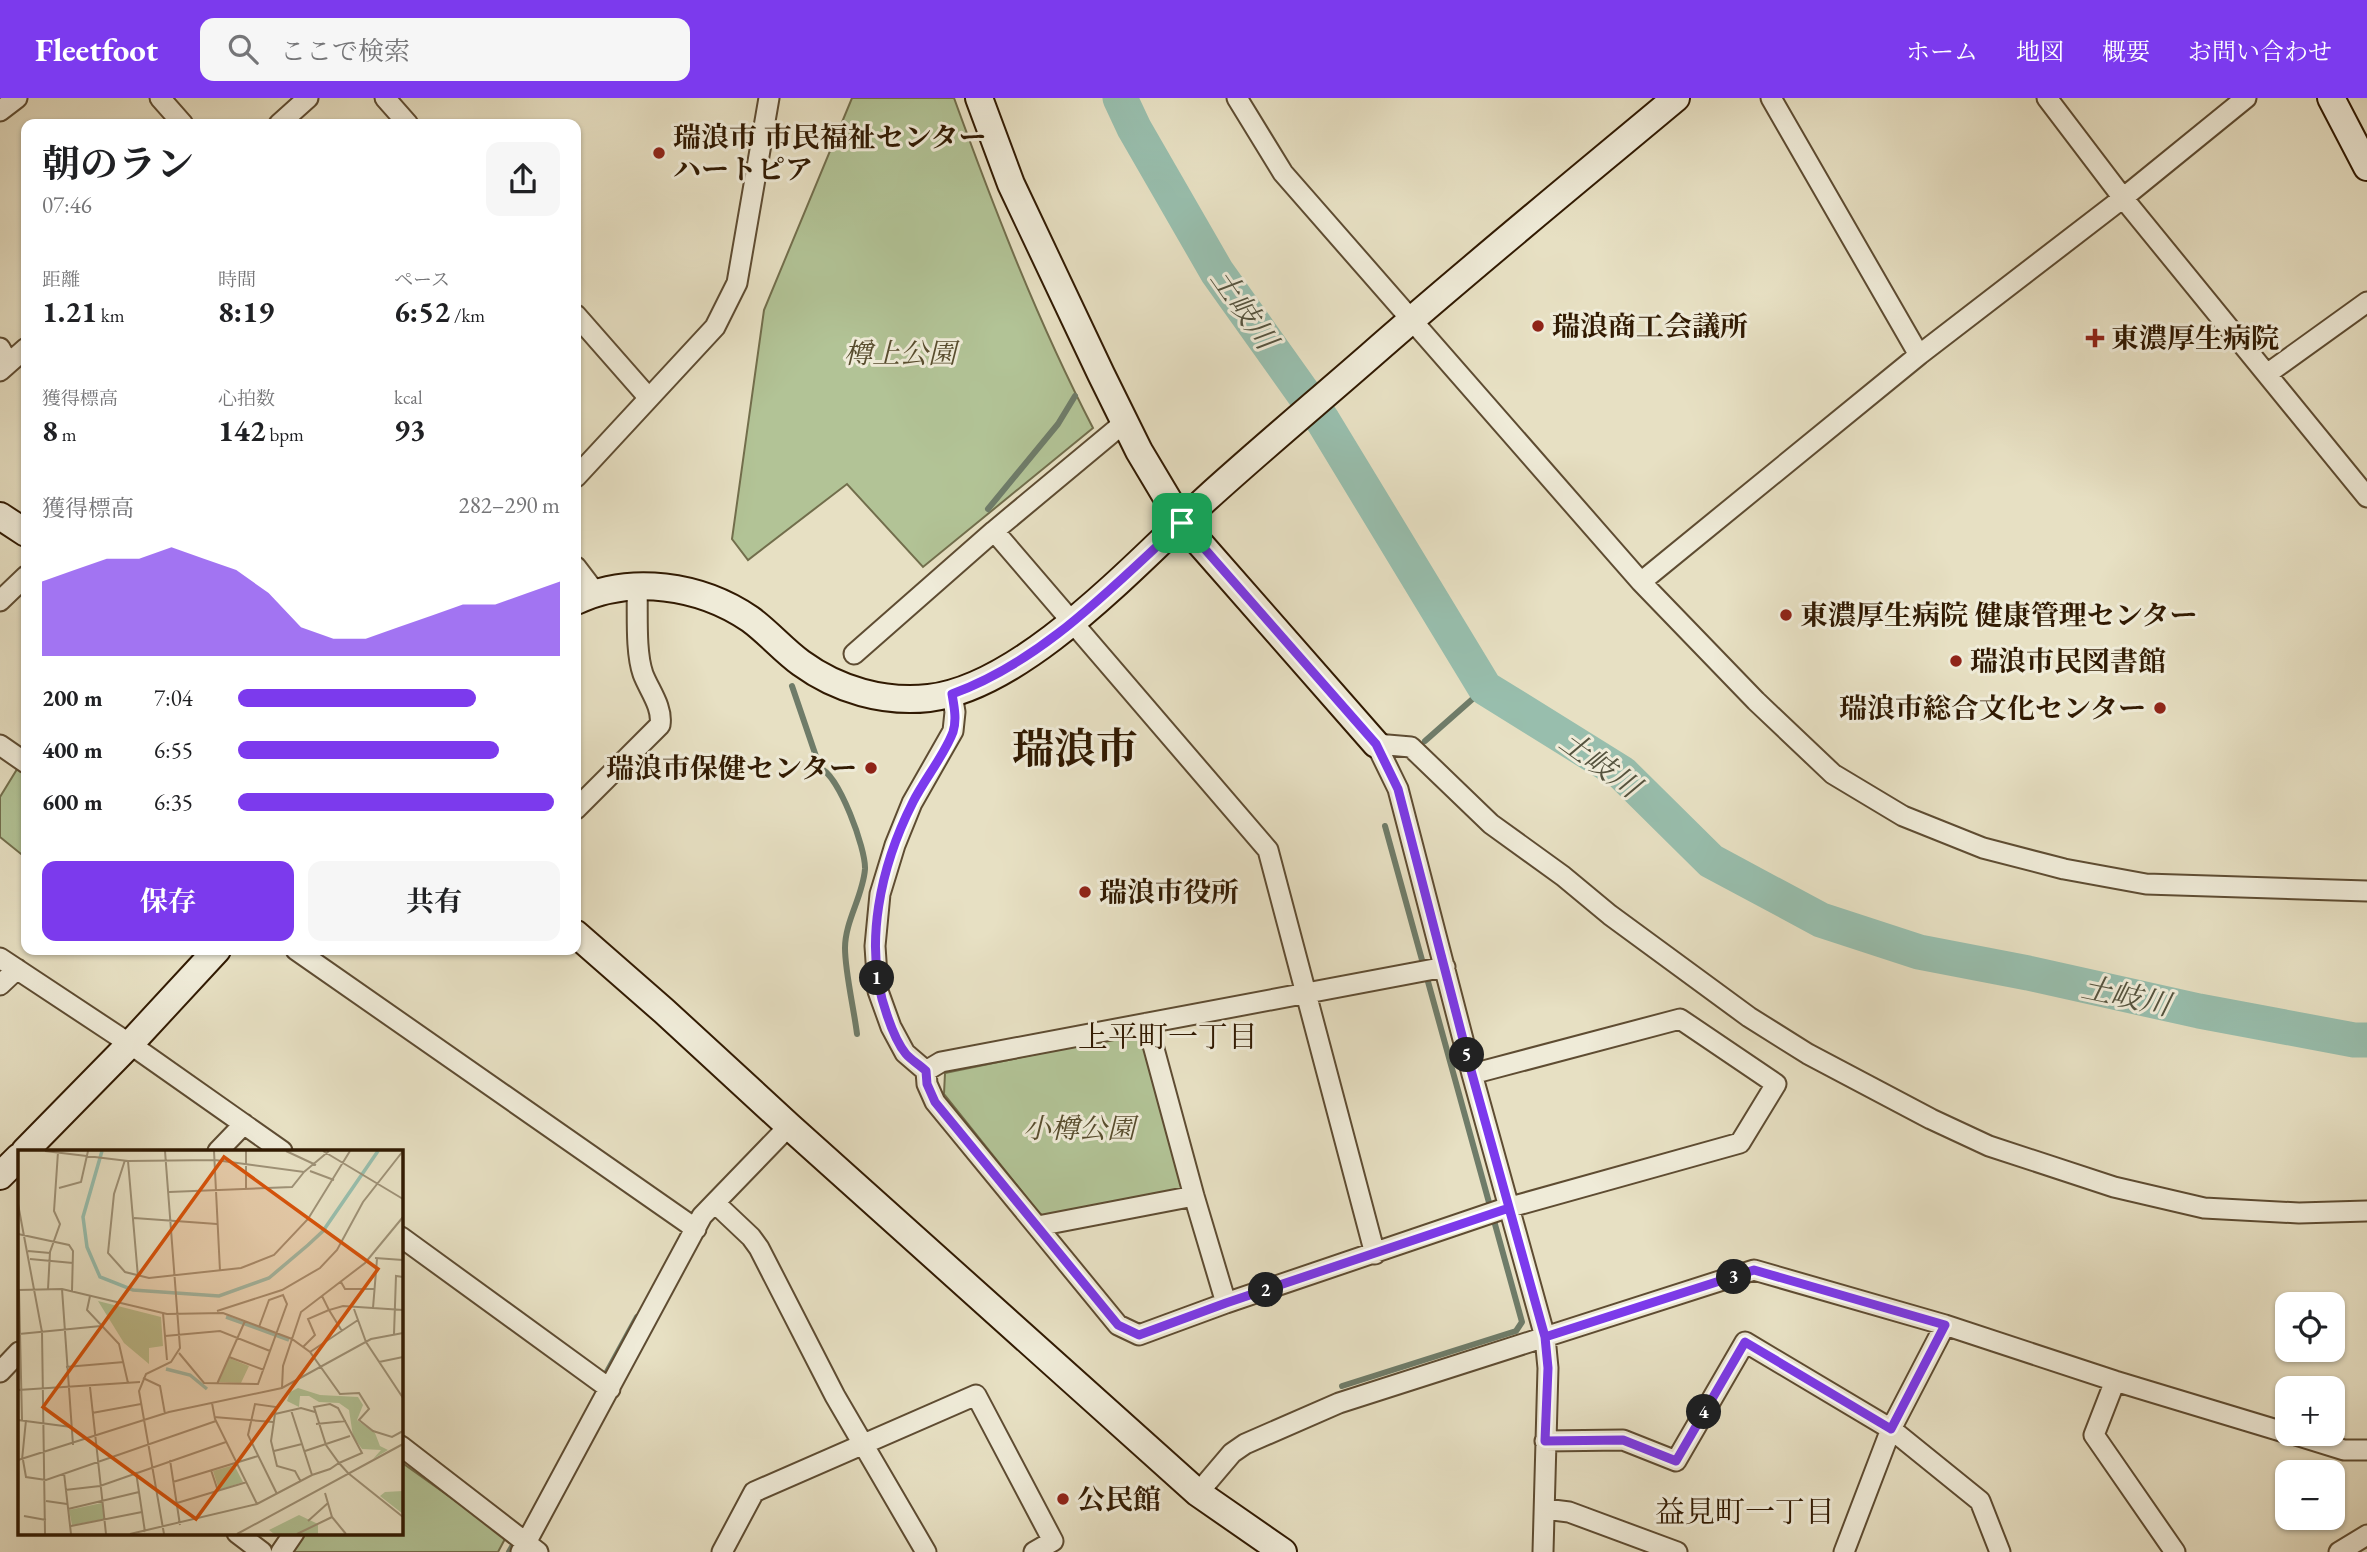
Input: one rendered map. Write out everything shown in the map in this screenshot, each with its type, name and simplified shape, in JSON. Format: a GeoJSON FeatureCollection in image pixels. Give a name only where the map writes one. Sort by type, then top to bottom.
{"type":"FeatureCollection","features":[{"type":"Feature","properties":{"kind":"street"},"geometry":{"type":"LineString","coordinates":[[0,111],[17,98]]}},
{"type":"Feature","properties":{"kind":"street"},"geometry":{"type":"LineString","coordinates":[[160,98],[179,119]]}},
{"type":"Feature","properties":{"kind":"street"},"geometry":{"type":"LineString","coordinates":[[285,119],[309,98]]}},
{"type":"Feature","properties":{"kind":"street"},"geometry":{"type":"LineString","coordinates":[[384,98],[403,119]]}},
{"type":"Feature","properties":{"kind":"street"},"geometry":{"type":"LineString","coordinates":[[581,471],[715,327],[737,283],[769,98]]}},
{"type":"Feature","properties":{"kind":"street"},"geometry":{"type":"LineString","coordinates":[[979,98],[1011,184],[1139,451],[1182,523],[1376,744],[1398,789],[1433,969],[1472,1074],[1497,1211],[1545,1337],[1548,1368],[1543,1552]]}},
{"type":"Feature","properties":{"kind":"street"},"geometry":{"type":"LineString","coordinates":[[585,596],[637,586],[684,591],[727,604],[754,621],[802,664],[831,681],[880,697],[952,694],[986,681],[1072,623],[1205,500],[1387,341],[1676,98]]}},
{"type":"Feature","properties":{"kind":"street"},"geometry":{"type":"LineString","coordinates":[[1772,98],[1919,355]]}},
{"type":"Feature","properties":{"kind":"street"},"geometry":{"type":"LineString","coordinates":[[2047,98],[2123,198],[2367,497]]}},
{"type":"Feature","properties":{"kind":"street"},"geometry":{"type":"LineString","coordinates":[[1641,582],[1919,355],[2123,198],[2246,98]]}},
{"type":"Feature","properties":{"kind":"street"},"geometry":{"type":"LineString","coordinates":[[2330,98],[2367,167]]}},
{"type":"Feature","properties":{"kind":"street"},"geometry":{"type":"LineString","coordinates":[[1239,99],[1283,173],[1641,582],[1756,701],[1833,774],[1903,816],[1983,848],[2064,869],[2146,884],[2367,891]]}},
{"type":"Feature","properties":{"kind":"street"},"geometry":{"type":"LineString","coordinates":[[2267,374],[2367,302]]}},
{"type":"Feature","properties":{"kind":"street"},"geometry":{"type":"LineString","coordinates":[[581,321],[648,397]]}},
{"type":"Feature","properties":{"kind":"street"},"geometry":{"type":"LineString","coordinates":[[3,361],[21,351]]}},
{"type":"Feature","properties":{"kind":"street"},"geometry":{"type":"LineString","coordinates":[[854,653],[1125,422]]}},
{"type":"Feature","properties":{"kind":"street"},"geometry":{"type":"LineString","coordinates":[[0,516],[21,530]]}},
{"type":"Feature","properties":{"kind":"street"},"geometry":{"type":"LineString","coordinates":[[994,531],[1268,850],[1375,1254]]}},
{"type":"Feature","properties":{"kind":"street"},"geometry":{"type":"LineString","coordinates":[[0,601],[21,581]]}},
{"type":"Feature","properties":{"kind":"street"},"geometry":{"type":"LineString","coordinates":[[581,804],[660,725],[662,716],[639,659],[637,586]]}},
{"type":"Feature","properties":{"kind":"street"},"geometry":{"type":"LineString","coordinates":[[952,694],[955,712],[953,731],[912,803],[895,845],[880,894],[875,946],[878,991],[891,1027],[905,1053],[926,1071],[927,1084],[935,1102],[1118,1325],[1139,1335],[1497,1211],[1740,1143],[1776,1084],[1680,1018],[1472,1074]]}},
{"type":"Feature","properties":{"kind":"street"},"geometry":{"type":"LineString","coordinates":[[1376,744],[1411,747],[1491,824],[1749,1017],[1808,1054],[1931,1119],[1989,1146],[2102,1183],[2204,1208],[2299,1213],[2367,1211]]}},
{"type":"Feature","properties":{"kind":"street"},"geometry":{"type":"LineString","coordinates":[[0,745],[21,760]]}},
{"type":"Feature","properties":{"kind":"street"},"geometry":{"type":"LineString","coordinates":[[581,938],[1198,1493],[1283,1552]]}},
{"type":"Feature","properties":{"kind":"street"},"geometry":{"type":"LineString","coordinates":[[26,1150],[131,1044],[211,955]]}},
{"type":"Feature","properties":{"kind":"street"},"geometry":{"type":"LineString","coordinates":[[303,955],[696,1229]]}},
{"type":"Feature","properties":{"kind":"street"},"geometry":{"type":"LineString","coordinates":[[0,958],[131,1044],[281,1150]]}},
{"type":"Feature","properties":{"kind":"street"},"geometry":{"type":"LineString","coordinates":[[0,985],[17,969]]}},
{"type":"Feature","properties":{"kind":"street"},"geometry":{"type":"LineString","coordinates":[[926,1071],[941,1062],[1433,969]]}},
{"type":"Feature","properties":{"kind":"street"},"geometry":{"type":"LineString","coordinates":[[1147,1023],[1226,1303]]}},
{"type":"Feature","properties":{"kind":"street"},"geometry":{"type":"LineString","coordinates":[[219,1150],[244,1124]]}},
{"type":"Feature","properties":{"kind":"street"},"geometry":{"type":"LineString","coordinates":[[402,1447],[528,1549],[702,1216],[789,1126]]}},
{"type":"Feature","properties":{"kind":"street"},"geometry":{"type":"LineString","coordinates":[[0,1176],[18,1158]]}},
{"type":"Feature","properties":{"kind":"street"},"geometry":{"type":"LineString","coordinates":[[1038,1226],[1194,1196]]}},
{"type":"Feature","properties":{"kind":"street"},"geometry":{"type":"LineString","coordinates":[[715,1203],[759,1248],[862,1445],[926,1552]]}},
{"type":"Feature","properties":{"kind":"street"},"geometry":{"type":"LineString","coordinates":[[402,1238],[610,1389]]}},
{"type":"Feature","properties":{"kind":"street"},"geometry":{"type":"LineString","coordinates":[[1198,1493],[1232,1453],[1269,1432],[1339,1403],[1754,1270],[1945,1325],[2115,1381],[2275,1429]]}},
{"type":"Feature","properties":{"kind":"street"},"geometry":{"type":"LineString","coordinates":[[1844,1552],[1891,1429],[1945,1325]]}},
{"type":"Feature","properties":{"kind":"street"},"geometry":{"type":"LineString","coordinates":[[1545,1441],[1623,1440],[1676,1461],[1745,1342],[1891,1429],[1980,1501],[2000,1552]]}},
{"type":"Feature","properties":{"kind":"street"},"geometry":{"type":"LineString","coordinates":[[2115,1381],[2094,1435],[2175,1552]]}},
{"type":"Feature","properties":{"kind":"street"},"geometry":{"type":"LineString","coordinates":[[723,1552],[754,1492],[976,1395],[1054,1541],[1034,1552]]}},
{"type":"Feature","properties":{"kind":"street"},"geometry":{"type":"LineString","coordinates":[[2331,1446],[2344,1450],[2367,1450]]}},
{"type":"Feature","properties":{"kind":"street"},"geometry":{"type":"LineString","coordinates":[[1545,1509],[1569,1512],[1677,1552]]}},
{"type":"Feature","properties":{"kind":"street"},"geometry":{"type":"LineString","coordinates":[[238,1534],[262,1552]]}},
{"type":"Feature","properties":{"kind":"street"},"geometry":{"type":"LineString","coordinates":[[281,1552],[293,1534]]}},
{"type":"Feature","properties":{"kind":"street"},"geometry":{"type":"LineString","coordinates":[[2339,1552],[2367,1535]]}},
{"type":"Feature","properties":{"kind":"green space","name":"樽上公園"},"geometry":{"type":"Polygon","coordinates":[[[852,98],[954,98],[1018,266],[1093,428],[923,567],[847,484],[748,560],[732,539],[764,310],[852,98]]]}},
{"type":"Feature","properties":{"kind":"green space"},"geometry":{"type":"Polygon","coordinates":[[[21,763],[21,854],[0,837],[0,797],[21,763]]]}},
{"type":"Feature","properties":{"kind":"green space","name":"小樽公園"},"geometry":{"type":"Polygon","coordinates":[[[1143,1032],[1183,1190],[1043,1218],[944,1094],[945,1073],[1143,1032]]]}},
{"type":"Feature","properties":{"kind":"green space"},"geometry":{"type":"Polygon","coordinates":[[[402,1463],[506,1537],[498,1552],[290,1552],[303,1534],[402,1534],[402,1463]]]}},
{"type":"Feature","properties":{"kind":"waterway","name":"土岐川"},"geometry":{"type":"LineString","coordinates":[[1120,98],[1134,128],[1217,272],[1323,421],[1485,688],[1622,773],[1711,861],[1821,920],[1919,952],[2199,1011],[2354,1040],[2367,1040]]}},
{"type":"Feature","properties":{"kind":"waterway"},"geometry":{"type":"LineString","coordinates":[[988,509],[1058,424],[1075,396]]}},
{"type":"Feature","properties":{"kind":"waterway"},"geometry":{"type":"LineString","coordinates":[[792,686],[820,768],[835,784],[843,798],[864,859],[864,879],[848,928],[845,948],[857,1034]]}},
{"type":"Feature","properties":{"kind":"waterway"},"geometry":{"type":"LineString","coordinates":[[1425,741],[1485,688]]}},
{"type":"Feature","properties":{"kind":"waterway"},"geometry":{"type":"LineString","coordinates":[[1342,1386],[1516,1331],[1522,1322],[1385,826]]}},
{"type":"Feature","properties":{"kind":"waterway"},"geometry":{"type":"LineString","coordinates":[[602,1381],[637,1317]]}},
{"type":"Feature","properties":{"kind":"waterway"},"geometry":{"type":"LineString","coordinates":[[509,1552],[517,1538]]}},
{"type":"Feature","properties":{"kind":"place","name":"瑞浪市 市民福祉センター ハートピア"},"geometry":{"type":"Point","coordinates":[659,153]}},
{"type":"Feature","properties":{"kind":"place","name":"瑞浪商工会議所"},"geometry":{"type":"Point","coordinates":[1538,326]}},
{"type":"Feature","properties":{"kind":"place","name":"東濃厚生病院"},"geometry":{"type":"Point","coordinates":[2095,338]}},
{"type":"Feature","properties":{"kind":"place","name":"東濃厚生病院 健康管理センター"},"geometry":{"type":"Point","coordinates":[1786,615]}},
{"type":"Feature","properties":{"kind":"place","name":"瑞浪市民図書館"},"geometry":{"type":"Point","coordinates":[1956,661]}},
{"type":"Feature","properties":{"kind":"place","name":"瑞浪市総合文化センター"},"geometry":{"type":"Point","coordinates":[2160,708]}},
{"type":"Feature","properties":{"kind":"place","name":"瑞浪市保健センター"},"geometry":{"type":"Point","coordinates":[871,768]}},
{"type":"Feature","properties":{"kind":"place","name":"瑞浪市役所"},"geometry":{"type":"Point","coordinates":[1085,892]}},
{"type":"Feature","properties":{"kind":"place","name":"公民館"},"geometry":{"type":"Point","coordinates":[1063,1499]}},
{"type":"Feature","properties":{"kind":"district","name":"瑞浪市"},"geometry":{"type":"Point","coordinates":[1075,748]}},
{"type":"Feature","properties":{"kind":"district","name":"上平町一丁目"},"geometry":{"type":"Point","coordinates":[1168,1037]}},
{"type":"Feature","properties":{"kind":"district","name":"益見町一丁目"},"geometry":{"type":"Point","coordinates":[1745,1512]}},
{"type":"Feature","properties":{"kind":"route"},"geometry":{"type":"LineString","coordinates":[[1182,523],[1072,623],[986,681],[952,694],[955,712],[953,731],[912,803],[895,845],[880,894],[875,946],[878,991],[891,1027],[905,1053],[926,1071],[927,1084],[935,1102],[1118,1325],[1139,1335],[1509,1208],[1545,1337],[1754,1270],[1945,1325],[1891,1429],[1745,1342],[1676,1461],[1623,1440],[1545,1441],[1548,1368],[1545,1337],[1472,1074],[1398,789],[1376,744],[1182,523]]}}]}
